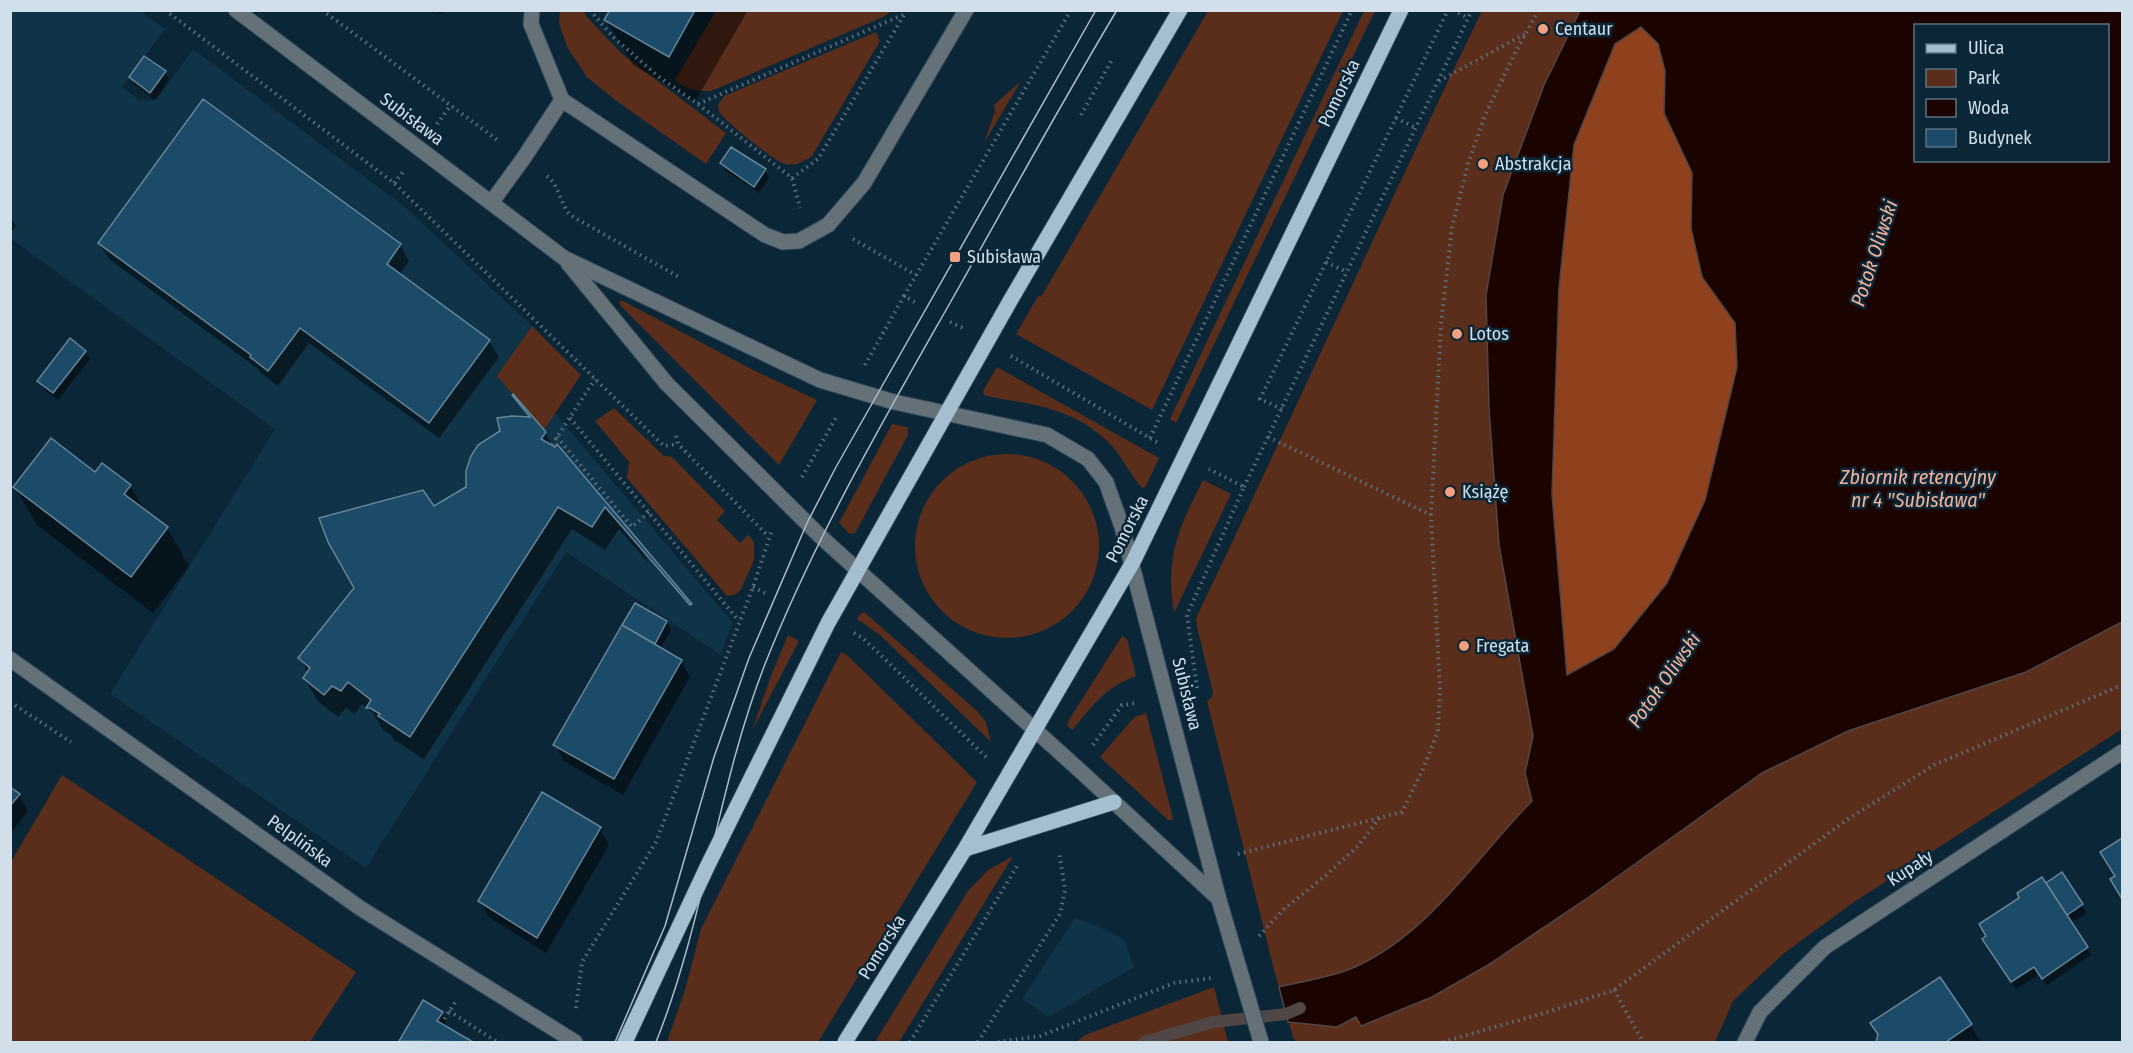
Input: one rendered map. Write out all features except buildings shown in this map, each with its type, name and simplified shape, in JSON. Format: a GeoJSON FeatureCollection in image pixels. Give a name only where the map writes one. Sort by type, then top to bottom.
{"type":"FeatureCollection","features":[{"type":"Feature","properties":{"kind":"main road"},"geometry":{"type":"LineString","coordinates":[[625,1042],[828,623],[1180,10]]}},
{"type":"Feature","properties":{"kind":"main road","name":"Pomorska"},"geometry":{"type":"LineString","coordinates":[[845,1042],[965,849],[1133,562],[1401,10]]}},
{"type":"Feature","properties":{"kind":"main road"},"geometry":{"type":"LineString","coordinates":[[965,849],[1114,802]]}},
{"type":"Feature","properties":{"kind":"street","name":"Subisława"},"geometry":{"type":"LineString","coordinates":[[236,10],[564,258],[820,380],[875,397],[1047,435],[1088,459],[1106,482],[1133,562],[1219,900],[1262,1042]]}},
{"type":"Feature","properties":{"kind":"street"},"geometry":{"type":"LineString","coordinates":[[532,10],[531,24],[562,100],[765,235],[783,242],[799,241],[828,225],[864,183],[966,10]]}},
{"type":"Feature","properties":{"kind":"street"},"geometry":{"type":"LineString","coordinates":[[491,203],[562,100]]}},
{"type":"Feature","properties":{"kind":"street","name":"Subisława"},"geometry":{"type":"LineString","coordinates":[[564,258],[667,384],[821,537],[1219,900]]}},
{"type":"Feature","properties":{"kind":"street","name":"Pelplińska"},"geometry":{"type":"LineString","coordinates":[[10,660],[360,908],[570,1040]]}},
{"type":"Feature","properties":{"kind":"street","name":"Kupały"},"geometry":{"type":"LineString","coordinates":[[1745,1042],[1760,1012],[1825,947],[2122,752]]}},
{"type":"Feature","properties":{"kind":"path"},"geometry":{"type":"LineString","coordinates":[[165,10],[394,183],[664,446],[678,444],[768,536]]}},
{"type":"Feature","properties":{"kind":"path"},"geometry":{"type":"LineString","coordinates":[[322,10],[499,142]]}},
{"type":"Feature","properties":{"kind":"path"},"geometry":{"type":"LineString","coordinates":[[590,10],[620,44],[659,77],[698,104],[792,178],[800,208]]}},
{"type":"Feature","properties":{"kind":"path"},"geometry":{"type":"LineString","coordinates":[[860,373],[1071,10]]}},
{"type":"Feature","properties":{"kind":"path"},"geometry":{"type":"LineString","coordinates":[[1006,352],[1150,438],[1352,10]]}},
{"type":"Feature","properties":{"kind":"path"},"geometry":{"type":"LineString","coordinates":[[1282,409],[1260,399],[1448,10]]}},
{"type":"Feature","properties":{"kind":"path"},"geometry":{"type":"LineString","coordinates":[[1453,10],[1468,18]]}},
{"type":"Feature","properties":{"kind":"path"},"geometry":{"type":"LineString","coordinates":[[1197,688],[1187,615],[1244,486],[1472,10]]}},
{"type":"Feature","properties":{"kind":"path"},"geometry":{"type":"LineString","coordinates":[[1238,854],[1402,812],[1438,731],[1440,690],[1431,514],[1440,324],[1452,227],[1468,164],[1485,115],[1539,10]]}},
{"type":"Feature","properties":{"kind":"path"},"geometry":{"type":"LineString","coordinates":[[698,104],[906,12]]}},
{"type":"Feature","properties":{"kind":"path"},"geometry":{"type":"LineString","coordinates":[[792,178],[818,159],[906,12]]}},
{"type":"Feature","properties":{"kind":"path"},"geometry":{"type":"LineString","coordinates":[[1438,81],[1526,34]]}},
{"type":"Feature","properties":{"kind":"path"},"geometry":{"type":"LineString","coordinates":[[1396,118],[1416,128]]}},
{"type":"Feature","properties":{"kind":"path"},"geometry":{"type":"LineString","coordinates":[[555,182],[563,207],[570,215],[684,280]]}},
{"type":"Feature","properties":{"kind":"path"},"geometry":{"type":"LineString","coordinates":[[875,252],[916,275]]}},
{"type":"Feature","properties":{"kind":"path"},"geometry":{"type":"LineString","coordinates":[[1326,262],[1347,272]]}},
{"type":"Feature","properties":{"kind":"path"},"geometry":{"type":"LineString","coordinates":[[904,296],[918,304]]}},
{"type":"Feature","properties":{"kind":"path"},"geometry":{"type":"LineString","coordinates":[[855,364],[864,367]]}},
{"type":"Feature","properties":{"kind":"path"},"geometry":{"type":"LineString","coordinates":[[552,445],[595,379]]}},
{"type":"Feature","properties":{"kind":"path"},"geometry":{"type":"LineString","coordinates":[[799,483],[841,409]]}},
{"type":"Feature","properties":{"kind":"path"},"geometry":{"type":"LineString","coordinates":[[570,418],[740,622]]}},
{"type":"Feature","properties":{"kind":"path"},"geometry":{"type":"LineString","coordinates":[[557,437],[632,527],[649,512]]}},
{"type":"Feature","properties":{"kind":"path"},"geometry":{"type":"LineString","coordinates":[[1268,437],[1431,514]]}},
{"type":"Feature","properties":{"kind":"path"},"geometry":{"type":"LineString","coordinates":[[1205,467],[1244,486]]}},
{"type":"Feature","properties":{"kind":"path"},"geometry":{"type":"LineString","coordinates":[[570,1040],[582,962],[656,842],[753,587],[768,536],[775,524]]}},
{"type":"Feature","properties":{"kind":"path"},"geometry":{"type":"LineString","coordinates":[[753,587],[768,595]]}},
{"type":"Feature","properties":{"kind":"path"},"geometry":{"type":"LineString","coordinates":[[853,633],[863,638],[990,761]]}},
{"type":"Feature","properties":{"kind":"path"},"geometry":{"type":"LineString","coordinates":[[1443,1042],[1614,990],[1848,819],[1934,765],[2122,685]]}},
{"type":"Feature","properties":{"kind":"path"},"geometry":{"type":"LineString","coordinates":[[1090,749],[1122,705],[1144,701]]}},
{"type":"Feature","properties":{"kind":"path"},"geometry":{"type":"LineString","coordinates":[[1259,936],[1284,909],[1358,846],[1380,817]]}},
{"type":"Feature","properties":{"kind":"path"},"geometry":{"type":"LineString","coordinates":[[978,1042],[1060,914],[1065,890],[1060,850],[1051,851]]}},
{"type":"Feature","properties":{"kind":"path"},"geometry":{"type":"LineString","coordinates":[[910,1042],[1021,860]]}},
{"type":"Feature","properties":{"kind":"path"},"geometry":{"type":"LineString","coordinates":[[998,1042],[1040,1036],[1174,983],[1218,978]]}},
{"type":"Feature","properties":{"kind":"path"},"geometry":{"type":"LineString","coordinates":[[1614,990],[1643,1042]]}},
{"type":"Feature","properties":{"kind":"path"},"geometry":{"type":"LineString","coordinates":[[441,1024],[449,1011],[496,1042]]}},
{"type":"Feature","properties":{"kind":"shaded area"},"geometry":{"type":"Polygon","coordinates":[[[11,11],[140,11],[165,29],[122,87],[139,100],[157,99],[193,49],[405,207],[532,326],[509,359],[732,622],[721,655],[566,552],[366,868],[110,694],[275,429],[11,239],[11,11]]]}},
{"type":"Feature","properties":{"kind":"shaded area"},"geometry":{"type":"Polygon","coordinates":[[[1641,26],[1658,44],[1665,71],[1664,113],[1692,173],[1691,228],[1702,277],[1735,323],[1737,367],[1705,500],[1667,583],[1614,649],[1566,675],[1552,494],[1559,288],[1574,145],[1615,44],[1641,26]]]}},
{"type":"Feature","properties":{"kind":"shaded area"},"geometry":{"type":"Polygon","coordinates":[[[1075,918],[1107,930],[1125,940],[1134,967],[1049,1017],[1022,999],[1075,918]]]}},
{"type":"Feature","properties":{"kind":"green space"},"geometry":{"type":"Polygon","coordinates":[[[560,11],[584,11],[586,16],[622,54],[726,133],[706,164],[615,100],[587,77],[567,47],[559,23],[560,11]]]}},
{"type":"Feature","properties":{"kind":"green space"},"geometry":{"type":"Polygon","coordinates":[[[716,11],[892,11],[883,17],[711,91],[688,88],[675,80],[716,11]]]}},
{"type":"Feature","properties":{"kind":"green space"},"geometry":{"type":"Polygon","coordinates":[[[1208,11],[1343,11],[1152,410],[1016,334],[1038,296],[1041,297],[1208,11]]]}},
{"type":"Feature","properties":{"kind":"green space"},"geometry":{"type":"Polygon","coordinates":[[[1364,11],[1375,11],[1176,423],[1170,419],[1364,11]]]}},
{"type":"Feature","properties":{"kind":"green space"},"geometry":{"type":"Polygon","coordinates":[[[1482,11],[2122,11],[2122,729],[1854,902],[1783,954],[1733,1001],[1715,1042],[1296,1042],[1274,970],[1207,701],[1212,697],[1213,692],[1196,618],[1482,11]]]}},
{"type":"Feature","properties":{"kind":"green space"},"geometry":{"type":"Polygon","coordinates":[[[876,32],[880,41],[812,156],[802,162],[785,164],[780,162],[762,150],[719,112],[718,105],[724,96],[876,32]]]}},
{"type":"Feature","properties":{"kind":"green space"},"geometry":{"type":"Polygon","coordinates":[[[1021,81],[984,143],[995,111],[994,105],[1021,81]]]}},
{"type":"Feature","properties":{"kind":"green space"},"geometry":{"type":"Polygon","coordinates":[[[619,301],[817,400],[779,465],[620,305],[619,301]]]}},
{"type":"Feature","properties":{"kind":"green space"},"geometry":{"type":"Polygon","coordinates":[[[532,326],[581,375],[544,430],[497,376],[532,326]]]}},
{"type":"Feature","properties":{"kind":"green space"},"geometry":{"type":"Polygon","coordinates":[[[997,367],[1159,458],[1146,486],[1143,488],[1140,486],[1113,447],[1084,424],[1054,410],[986,396],[983,393],[984,389],[997,367]]]}},
{"type":"Feature","properties":{"kind":"green space"},"geometry":{"type":"Polygon","coordinates":[[[614,408],[664,456],[672,457],[725,511],[717,520],[740,543],[748,535],[754,542],[754,560],[741,589],[736,594],[727,596],[627,478],[629,462],[595,421],[614,408]]]}},
{"type":"Feature","properties":{"kind":"green space"},"geometry":{"type":"Polygon","coordinates":[[[892,424],[908,427],[908,435],[855,533],[850,534],[839,523],[892,424]]]}},
{"type":"Feature","properties":{"kind":"green space"},"geometry":{"type":"Polygon","coordinates":[[[1007,454],[1042,461],[1072,481],[1092,511],[1099,546],[1092,581],[1072,611],[1042,631],[1007,638],[972,631],[942,611],[922,581],[915,546],[922,511],[942,481],[972,461],[1007,454]]]}},
{"type":"Feature","properties":{"kind":"green space"},"geometry":{"type":"Polygon","coordinates":[[[1203,480],[1231,494],[1174,613],[1171,575],[1176,544],[1180,529],[1203,480]]]}},
{"type":"Feature","properties":{"kind":"green space"},"geometry":{"type":"Polygon","coordinates":[[[864,612],[977,711],[986,722],[991,742],[880,635],[857,619],[864,612]]]}},
{"type":"Feature","properties":{"kind":"green space"},"geometry":{"type":"Polygon","coordinates":[[[788,635],[799,641],[752,731],[772,673],[788,635]]]}},
{"type":"Feature","properties":{"kind":"green space"},"geometry":{"type":"Polygon","coordinates":[[[1122,636],[1127,639],[1136,676],[1125,680],[1108,692],[1093,705],[1072,730],[1067,725],[1069,720],[1122,636]]]}},
{"type":"Feature","properties":{"kind":"green space"},"geometry":{"type":"Polygon","coordinates":[[[841,652],[847,655],[977,782],[818,1042],[667,1042],[685,990],[701,929],[841,652]]]}},
{"type":"Feature","properties":{"kind":"green space"},"geometry":{"type":"Polygon","coordinates":[[[1146,713],[1173,818],[1171,820],[1168,820],[1100,757],[1135,717],[1146,713]]]}},
{"type":"Feature","properties":{"kind":"green space"},"geometry":{"type":"Polygon","coordinates":[[[62,775],[356,972],[310,1042],[11,1042],[11,862],[62,775]]]}},
{"type":"Feature","properties":{"kind":"green space"},"geometry":{"type":"Polygon","coordinates":[[[1013,856],[899,1042],[875,1042],[968,891],[988,870],[1013,856]]]}},
{"type":"Feature","properties":{"kind":"green space"},"geometry":{"type":"Polygon","coordinates":[[[1214,987],[1228,1042],[1076,1042],[1085,1035],[1214,987]]]}},
{"type":"Feature","properties":{"kind":"water","name":"Zbiornik retencyjny nr 4 \"Subisława\""},"geometry":{"type":"Polygon","coordinates":[[[1580,11],[2122,11],[2122,622],[2026,672],[1848,731],[1762,773],[1589,897],[1488,965],[1432,997],[1361,1026],[1356,1017],[1337,1027],[1288,1022],[1279,987],[1328,976],[1355,967],[1406,935],[1451,893],[1532,801],[1525,773],[1533,736],[1499,545],[1489,409],[1486,295],[1503,195],[1544,85],[1580,11]],[[1641,27],[1615,44],[1574,145],[1559,288],[1552,494],[1567,675],[1614,649],[1667,583],[1705,500],[1737,367],[1735,323],[1702,277],[1691,228],[1692,173],[1664,113],[1665,71],[1658,44],[1641,27]]]}},
{"type":"Feature","properties":{"kind":"waterway","name":"Potok Oliwski"},"geometry":{"type":"LineString","coordinates":[[1144,1042],[1213,1022],[1286,1014],[1300,1008]]}},
{"type":"Feature","properties":{"kind":"tram line"},"geometry":{"type":"LineString","coordinates":[[615,1042],[665,926],[714,757],[749,658],[807,523],[836,467],[1096,10]]}},
{"type":"Feature","properties":{"kind":"tram line"},"geometry":{"type":"LineString","coordinates":[[656,1042],[687,949],[722,805],[749,711],[765,664],[785,617],[828,526],[875,436],[1117,10]]}},
{"type":"Feature","properties":{"kind":"place","name":"Centaur"},"geometry":{"type":"Point","coordinates":[1543,29]}},
{"type":"Feature","properties":{"kind":"place","name":"Abstrakcja"},"geometry":{"type":"Point","coordinates":[1483,164]}},
{"type":"Feature","properties":{"kind":"place","name":"Subisława"},"geometry":{"type":"Point","coordinates":[955,257]}},
{"type":"Feature","properties":{"kind":"place","name":"Lotos"},"geometry":{"type":"Point","coordinates":[1457,334]}},
{"type":"Feature","properties":{"kind":"place","name":"Książę"},"geometry":{"type":"Point","coordinates":[1450,492]}},
{"type":"Feature","properties":{"kind":"place","name":"Fregata"},"geometry":{"type":"Point","coordinates":[1464,646]}}]}
